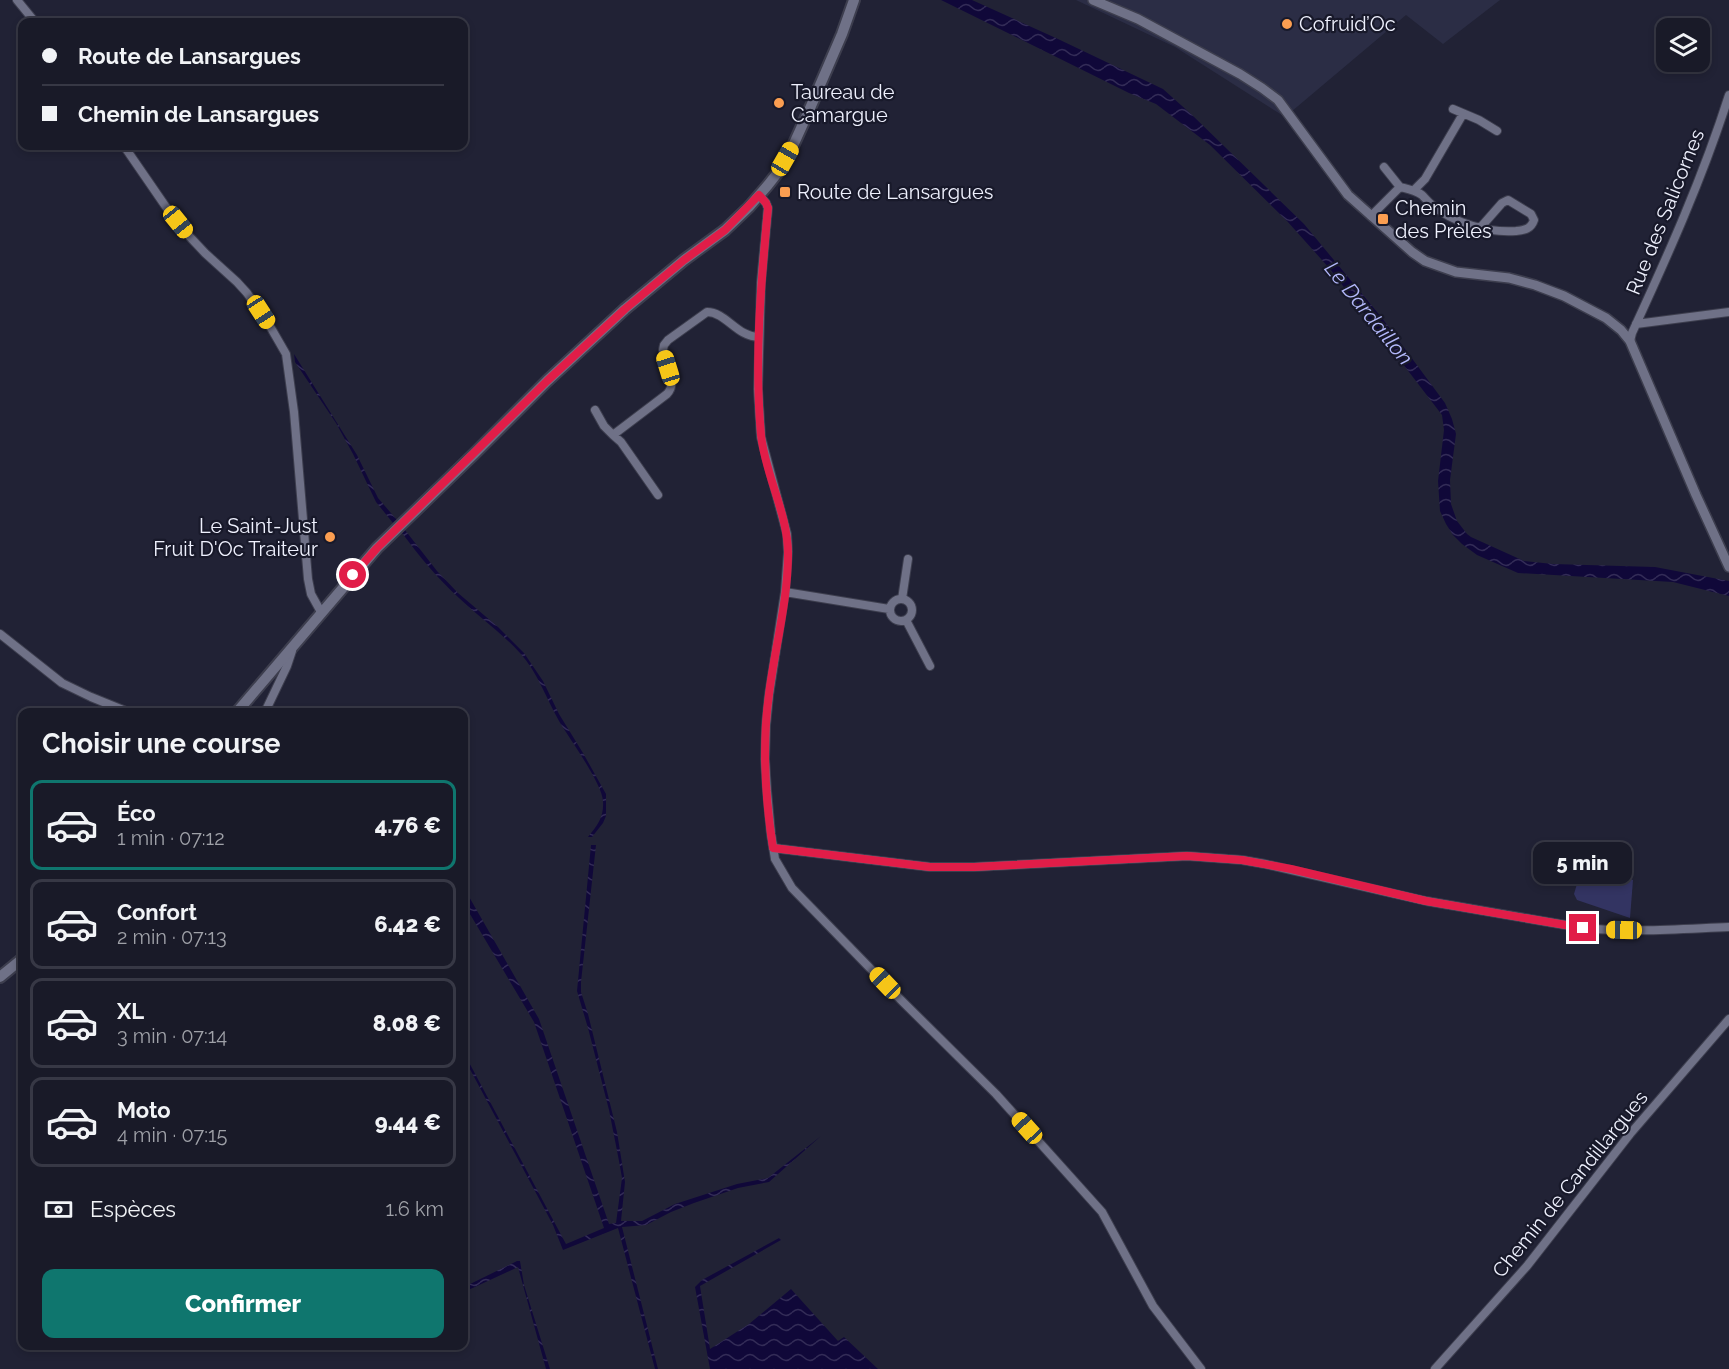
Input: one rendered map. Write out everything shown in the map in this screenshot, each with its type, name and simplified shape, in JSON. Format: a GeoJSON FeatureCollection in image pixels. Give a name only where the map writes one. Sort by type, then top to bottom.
{"type":"FeatureCollection","features":[{"type":"Feature","properties":{"kind":"main road"},"geometry":{"type":"LineString","coordinates":[[240,708],[377,548],[547,381],[625,309],[684,260],[725,230],[759,195],[779,171],[792,148],[842,34],[854,0]]}},
{"type":"Feature","properties":{"kind":"main road"},"geometry":{"type":"LineString","coordinates":[[0,977],[18,962]]}},
{"type":"Feature","properties":{"kind":"street"},"geometry":{"type":"LineString","coordinates":[[17,0],[31,18]]}},
{"type":"Feature","properties":{"kind":"street"},"geometry":{"type":"LineString","coordinates":[[1093,0],[1137,19],[1240,74],[1278,100],[1347,195],[1425,261],[1456,272],[1509,278],[1535,285],[1564,296],[1606,318],[1621,330],[1630,341],[1729,567]]}},
{"type":"Feature","properties":{"kind":"street","name":"Rue des Salicornes"},"geometry":{"type":"LineString","coordinates":[[1630,341],[1690,203],[1729,95]]}},
{"type":"Feature","properties":{"kind":"street"},"geometry":{"type":"LineString","coordinates":[[1454,109],[1479,120],[1497,132]]}},
{"type":"Feature","properties":{"kind":"street"},"geometry":{"type":"LineString","coordinates":[[1414,190],[1425,179],[1463,114]]}},
{"type":"Feature","properties":{"kind":"street"},"geometry":{"type":"LineString","coordinates":[[127,150],[190,237],[247,293],[286,354],[295,423],[308,579],[311,594],[321,612]]}},
{"type":"Feature","properties":{"kind":"street"},"geometry":{"type":"LineString","coordinates":[[1384,167],[1400,187],[1414,190],[1445,214],[1464,223],[1480,228],[1505,231],[1528,229],[1533,225],[1534,220],[1531,214],[1508,200],[1502,203],[1480,228]]}},
{"type":"Feature","properties":{"kind":"street"},"geometry":{"type":"LineString","coordinates":[[1371,216],[1400,187]]}},
{"type":"Feature","properties":{"kind":"street"},"geometry":{"type":"LineString","coordinates":[[759,195],[768,208],[759,337],[758,389],[761,437],[787,534],[788,561],[766,725],[765,759],[775,859],[792,888],[996,1094],[1102,1212],[1153,1306],[1201,1369]]}},
{"type":"Feature","properties":{"kind":"street"},"geometry":{"type":"LineString","coordinates":[[1636,324],[1729,312]]}},
{"type":"Feature","properties":{"kind":"street"},"geometry":{"type":"LineString","coordinates":[[613,435],[670,391],[672,380],[663,350],[664,345],[704,314],[715,313],[748,336],[759,337]]}},
{"type":"Feature","properties":{"kind":"street"},"geometry":{"type":"LineString","coordinates":[[595,410],[604,426],[621,442],[658,495]]}},
{"type":"Feature","properties":{"kind":"street"},"geometry":{"type":"LineString","coordinates":[[902,599],[908,559]]}},
{"type":"Feature","properties":{"kind":"street"},"geometry":{"type":"LineString","coordinates":[[785,592],[889,609]]}},
{"type":"Feature","properties":{"kind":"street"},"geometry":{"type":"LineString","coordinates":[[902,599],[909,602],[912,608],[911,615],[906,620],[896,621],[889,609],[892,602],[902,599]]}},
{"type":"Feature","properties":{"kind":"street"},"geometry":{"type":"LineString","coordinates":[[906,620],[930,666]]}},
{"type":"Feature","properties":{"kind":"street"},"geometry":{"type":"LineString","coordinates":[[0,634],[62,683],[118,708]]}},
{"type":"Feature","properties":{"kind":"street"},"geometry":{"type":"LineString","coordinates":[[267,708],[287,666],[294,645]]}},
{"type":"Feature","properties":{"kind":"street"},"geometry":{"type":"LineString","coordinates":[[773,848],[930,867],[974,867],[1187,856],[1223,858],[1291,869],[1443,905],[1583,928],[1665,930],[1729,927]]}},
{"type":"Feature","properties":{"kind":"street","name":"Chemin de Candillargues"},"geometry":{"type":"LineString","coordinates":[[1436,1369],[1527,1266],[1630,1134],[1729,1019]]}},
{"type":"Feature","properties":{"kind":"shaded area"},"geometry":{"type":"Polygon","coordinates":[[[1076,0],[1500,0],[1443,44],[1406,15],[1285,117],[1175,47],[1076,0]]]}},
{"type":"Feature","properties":{"kind":"shaded area"},"geometry":{"type":"Polygon","coordinates":[[[1585,865],[1633,880],[1630,918],[1577,900],[1574,894],[1582,867],[1585,865]]]}},
{"type":"Feature","properties":{"kind":"water","name":"Le Dardaillon"},"geometry":{"type":"Polygon","coordinates":[[[941,0],[972,0],[1163,89],[1304,224],[1382,318],[1445,403],[1456,434],[1450,480],[1451,504],[1457,521],[1467,534],[1524,561],[1655,567],[1729,581],[1729,596],[1673,582],[1518,573],[1477,555],[1462,544],[1453,535],[1440,511],[1438,481],[1444,430],[1442,415],[1330,269],[1287,221],[1210,145],[1156,104],[1129,93],[941,0]]]}},
{"type":"Feature","properties":{"kind":"water"},"geometry":{"type":"Polygon","coordinates":[[[294,354],[357,455],[378,498],[397,520],[393,523],[376,502],[336,423],[295,362],[294,354]]]}},
{"type":"Feature","properties":{"kind":"water"},"geometry":{"type":"Polygon","coordinates":[[[405,530],[437,571],[458,593],[524,653],[543,681],[559,714],[606,794],[606,816],[592,837],[588,837],[597,825],[602,812],[601,793],[532,669],[513,646],[436,575],[402,533],[405,530]]]}},
{"type":"Feature","properties":{"kind":"water"},"geometry":{"type":"Polygon","coordinates":[[[591,845],[596,845],[581,992],[617,1132],[625,1182],[621,1221],[642,1221],[675,1204],[737,1184],[768,1178],[821,1136],[769,1182],[738,1188],[694,1203],[646,1225],[622,1227],[658,1369],[655,1369],[618,1228],[563,1250],[553,1225],[468,1066],[468,1060],[566,1244],[604,1228],[534,1022],[468,911],[468,895],[539,1019],[609,1224],[616,1223],[622,1178],[609,1110],[577,991],[591,845]]]}},
{"type":"Feature","properties":{"kind":"water"},"geometry":{"type":"Polygon","coordinates":[[[779,1238],[781,1240],[700,1286],[710,1349],[749,1324],[791,1289],[838,1341],[844,1337],[878,1369],[710,1369],[695,1287],[702,1280],[779,1238]]]}},
{"type":"Feature","properties":{"kind":"water"},"geometry":{"type":"Polygon","coordinates":[[[520,1261],[524,1285],[550,1369],[546,1369],[518,1267],[468,1290],[468,1285],[520,1261]]]}},
{"type":"Feature","properties":{"kind":"place","name":"Cofruid’Oc"},"geometry":{"type":"Point","coordinates":[1287,24]}},
{"type":"Feature","properties":{"kind":"place","name":"Taureau de Camargue"},"geometry":{"type":"Point","coordinates":[779,103]}},
{"type":"Feature","properties":{"kind":"place","name":"Route de Lansargues"},"geometry":{"type":"Point","coordinates":[785,192]}},
{"type":"Feature","properties":{"kind":"place","name":"Chemin des Prèles"},"geometry":{"type":"Point","coordinates":[1383,219]}},
{"type":"Feature","properties":{"kind":"place","name":"Le Saint-Just Fruit D'Oc Traiteur"},"geometry":{"type":"Point","coordinates":[330,537]}},
{"type":"Feature","properties":{"kind":"route"},"geometry":{"type":"LineString","coordinates":[[353,575],[377,548],[547,381],[625,309],[684,260],[725,230],[759,195],[768,208],[759,337],[758,389],[761,437],[787,534],[788,552],[788,571],[766,725],[766,790],[773,848],[930,867],[974,867],[1187,856],[1213,857],[1291,869],[1426,901],[1583,928]]}}]}
